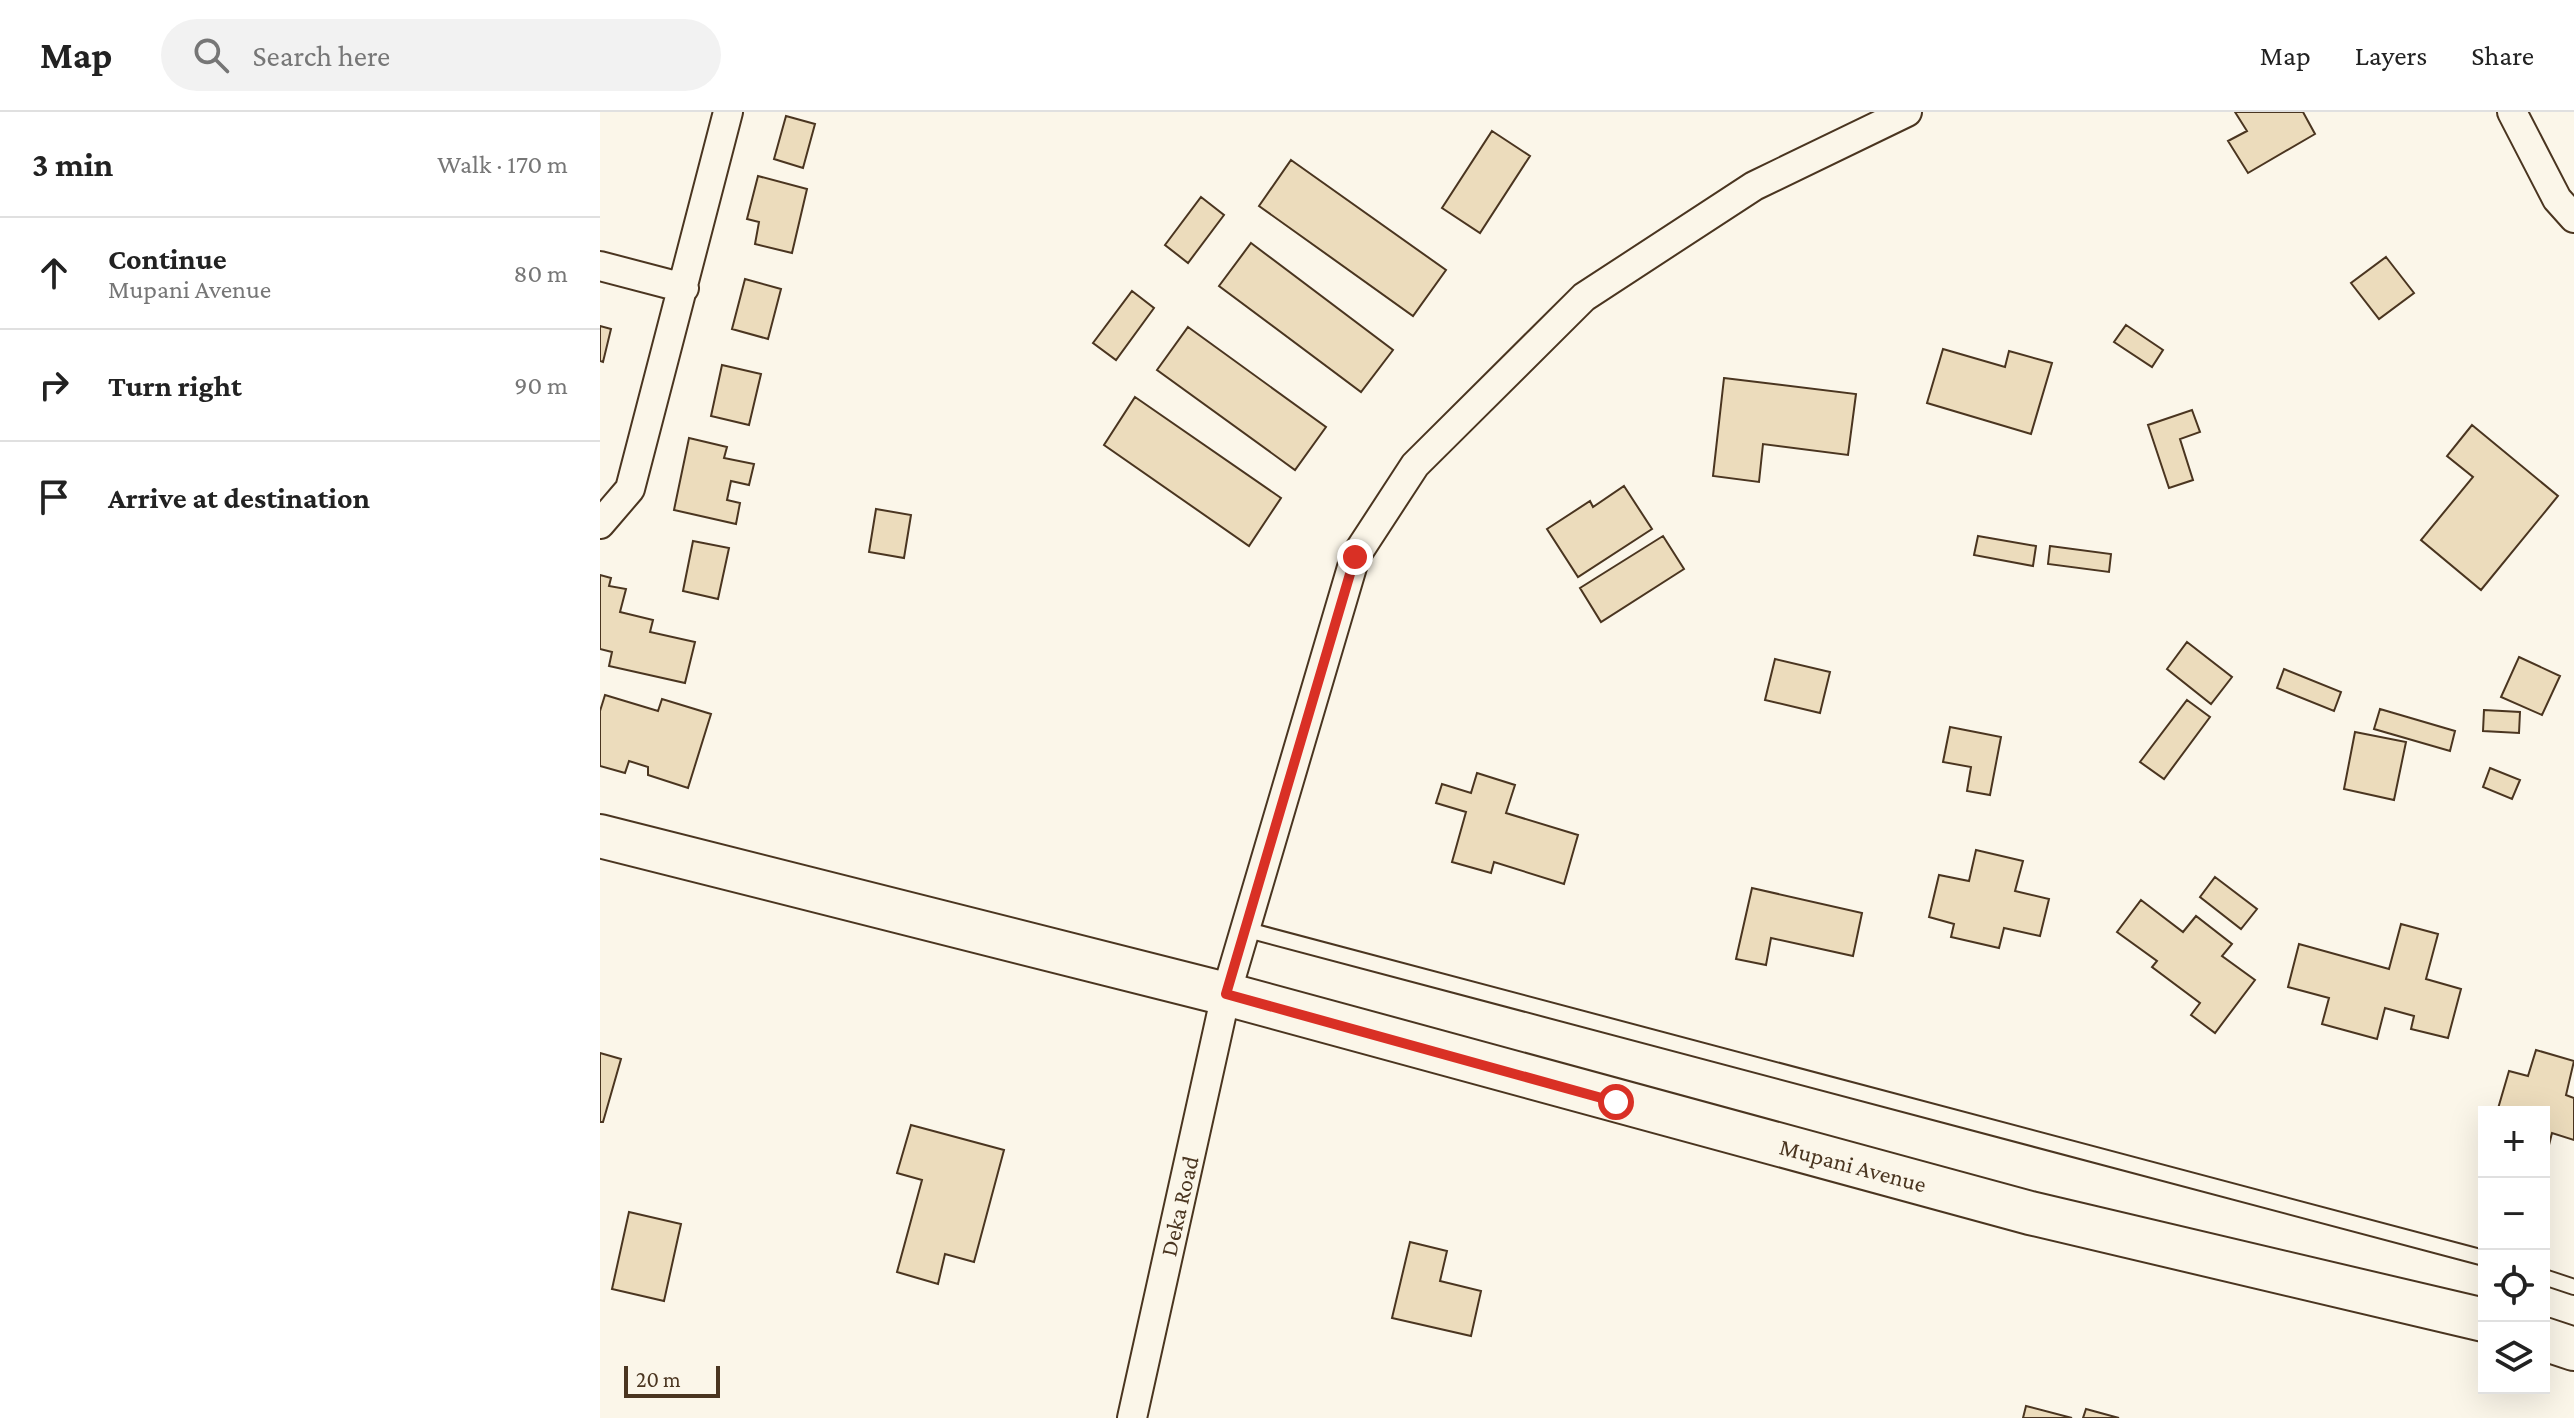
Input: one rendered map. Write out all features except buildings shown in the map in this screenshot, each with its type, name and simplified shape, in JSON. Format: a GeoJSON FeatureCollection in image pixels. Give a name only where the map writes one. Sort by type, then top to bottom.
{"type":"FeatureCollection","features":[{"type":"Feature","properties":{"kind":"street"},"geometry":{"type":"LineString","coordinates":[[600,524],[610,517],[630,489],[728,112]]}},
{"type":"Feature","properties":{"kind":"street","name":"Deka Road"},"geometry":{"type":"LineString","coordinates":[[1132,1418],[1226,994],[1355,557],[1415,465],[1584,297],[1754,186],[1907,112]]}},
{"type":"Feature","properties":{"kind":"street"},"geometry":{"type":"LineString","coordinates":[[2512,112],[2557,199],[2574,218]]}},
{"type":"Feature","properties":{"kind":"street"},"geometry":{"type":"LineString","coordinates":[[600,266],[684,288]]}},
{"type":"Feature","properties":{"kind":"street","name":"Mupani Avenue"},"geometry":{"type":"LineString","coordinates":[[600,836],[1226,994],[2030,1213],[2478,1319]]}},
{"type":"Feature","properties":{"kind":"street"},"geometry":{"type":"LineString","coordinates":[[2550,1341],[2574,1349]]}},
{"type":"Feature","properties":{"kind":"lane"},"geometry":{"type":"LineString","coordinates":[[1244,929],[2478,1256]]}},
{"type":"Feature","properties":{"kind":"lane"},"geometry":{"type":"LineString","coordinates":[[2550,1279],[2574,1287]]}},
{"type":"Feature","properties":{"kind":"route"},"geometry":{"type":"LineString","coordinates":[[1355,557],[1226,994],[1616,1102]]}}]}
